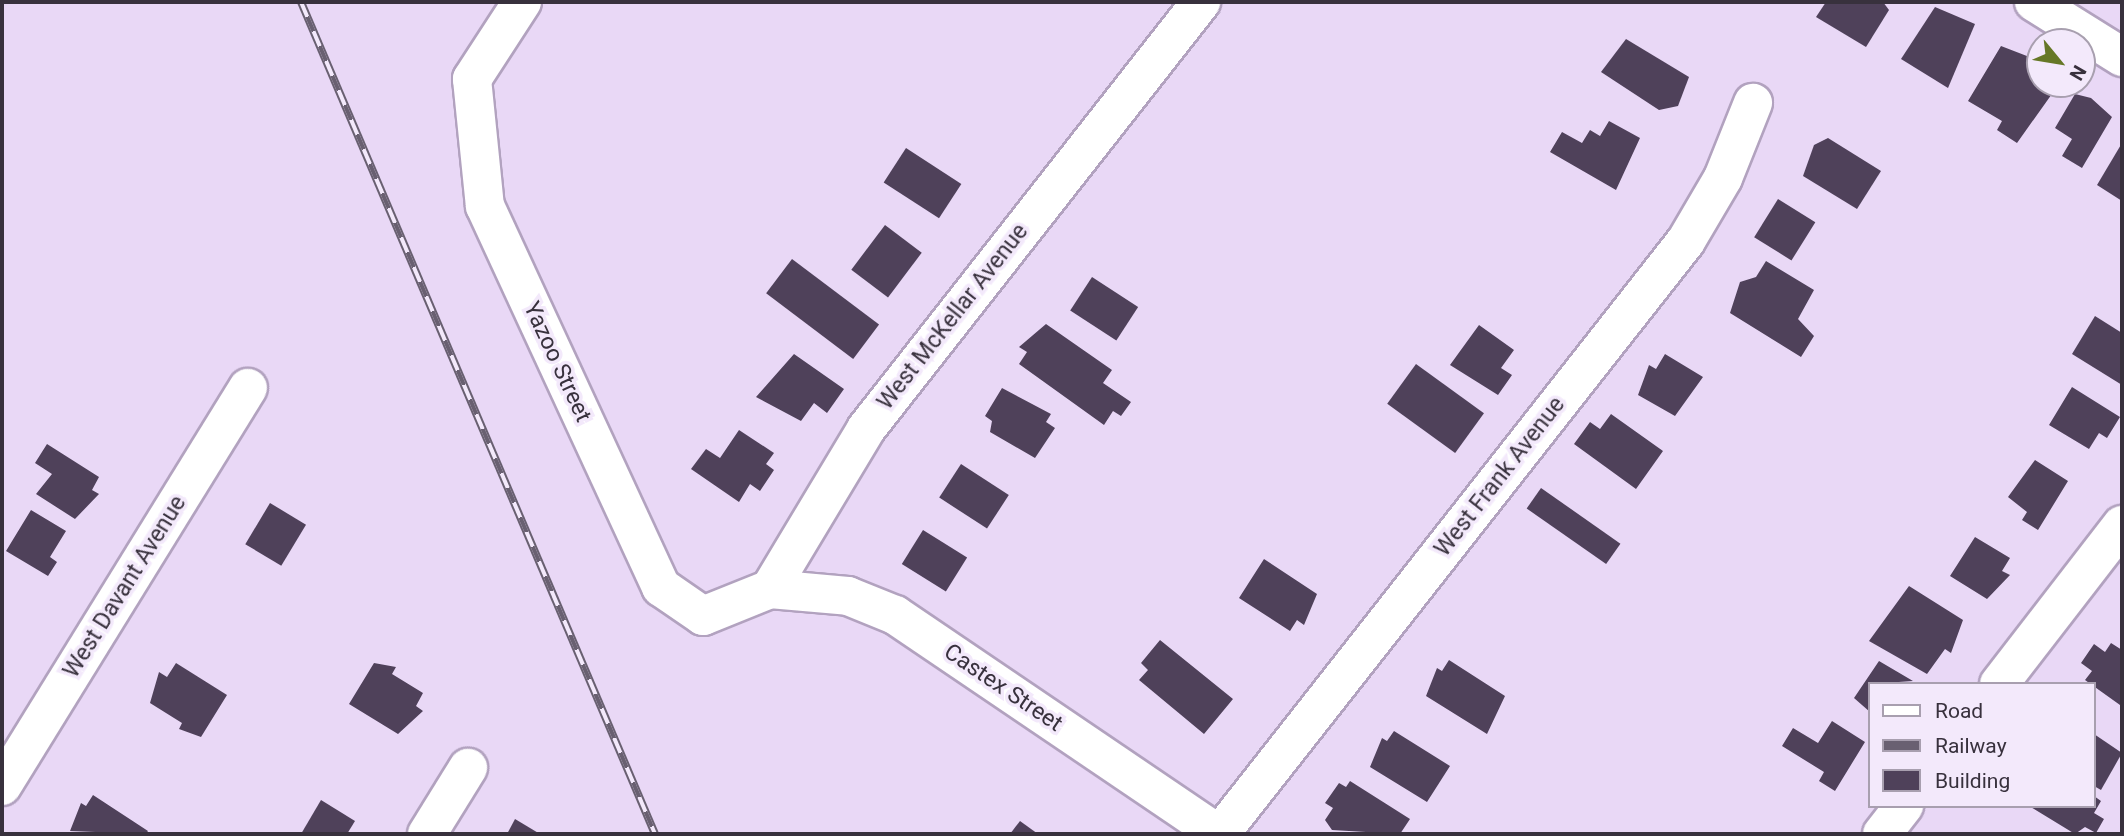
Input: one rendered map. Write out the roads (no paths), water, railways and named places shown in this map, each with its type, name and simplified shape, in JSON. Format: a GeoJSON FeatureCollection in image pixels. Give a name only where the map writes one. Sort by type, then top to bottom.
{"type":"FeatureCollection","features":[{"type":"Feature","properties":{"kind":"street","name":"Yazoo Street"},"geometry":{"type":"LineString","coordinates":[[522,2],[472,79],[485,206],[661,587],[704,616],[769,589]]}},
{"type":"Feature","properties":{"kind":"street","name":"West McKellar Avenue"},"geometry":{"type":"LineString","coordinates":[[769,589],[866,429],[1201,2]]}},
{"type":"Feature","properties":{"kind":"street"},"geometry":{"type":"LineString","coordinates":[[2034,2],[2122,57]]}},
{"type":"Feature","properties":{"kind":"street","name":"West Frank Avenue"},"geometry":{"type":"LineString","coordinates":[[1219,834],[1686,241],[1723,178],[1753,103]]}},
{"type":"Feature","properties":{"kind":"street","name":"West Davant Avenue"},"geometry":{"type":"LineString","coordinates":[[2,786],[248,388]]}},
{"type":"Feature","properties":{"kind":"street"},"geometry":{"type":"LineString","coordinates":[[2001,682],[2122,525]]}},
{"type":"Feature","properties":{"kind":"street","name":"Castex Street"},"geometry":{"type":"LineString","coordinates":[[769,589],[848,596],[895,615],[1219,834]]}},
{"type":"Feature","properties":{"kind":"street"},"geometry":{"type":"LineString","coordinates":[[427,834],[468,768]]}},
{"type":"Feature","properties":{"kind":"street"},"geometry":{"type":"LineString","coordinates":[[1882,834],[1902,808]]}},
{"type":"Feature","properties":{"kind":"railway"},"geometry":{"type":"LineString","coordinates":[[301,2],[655,834]]}}]}
